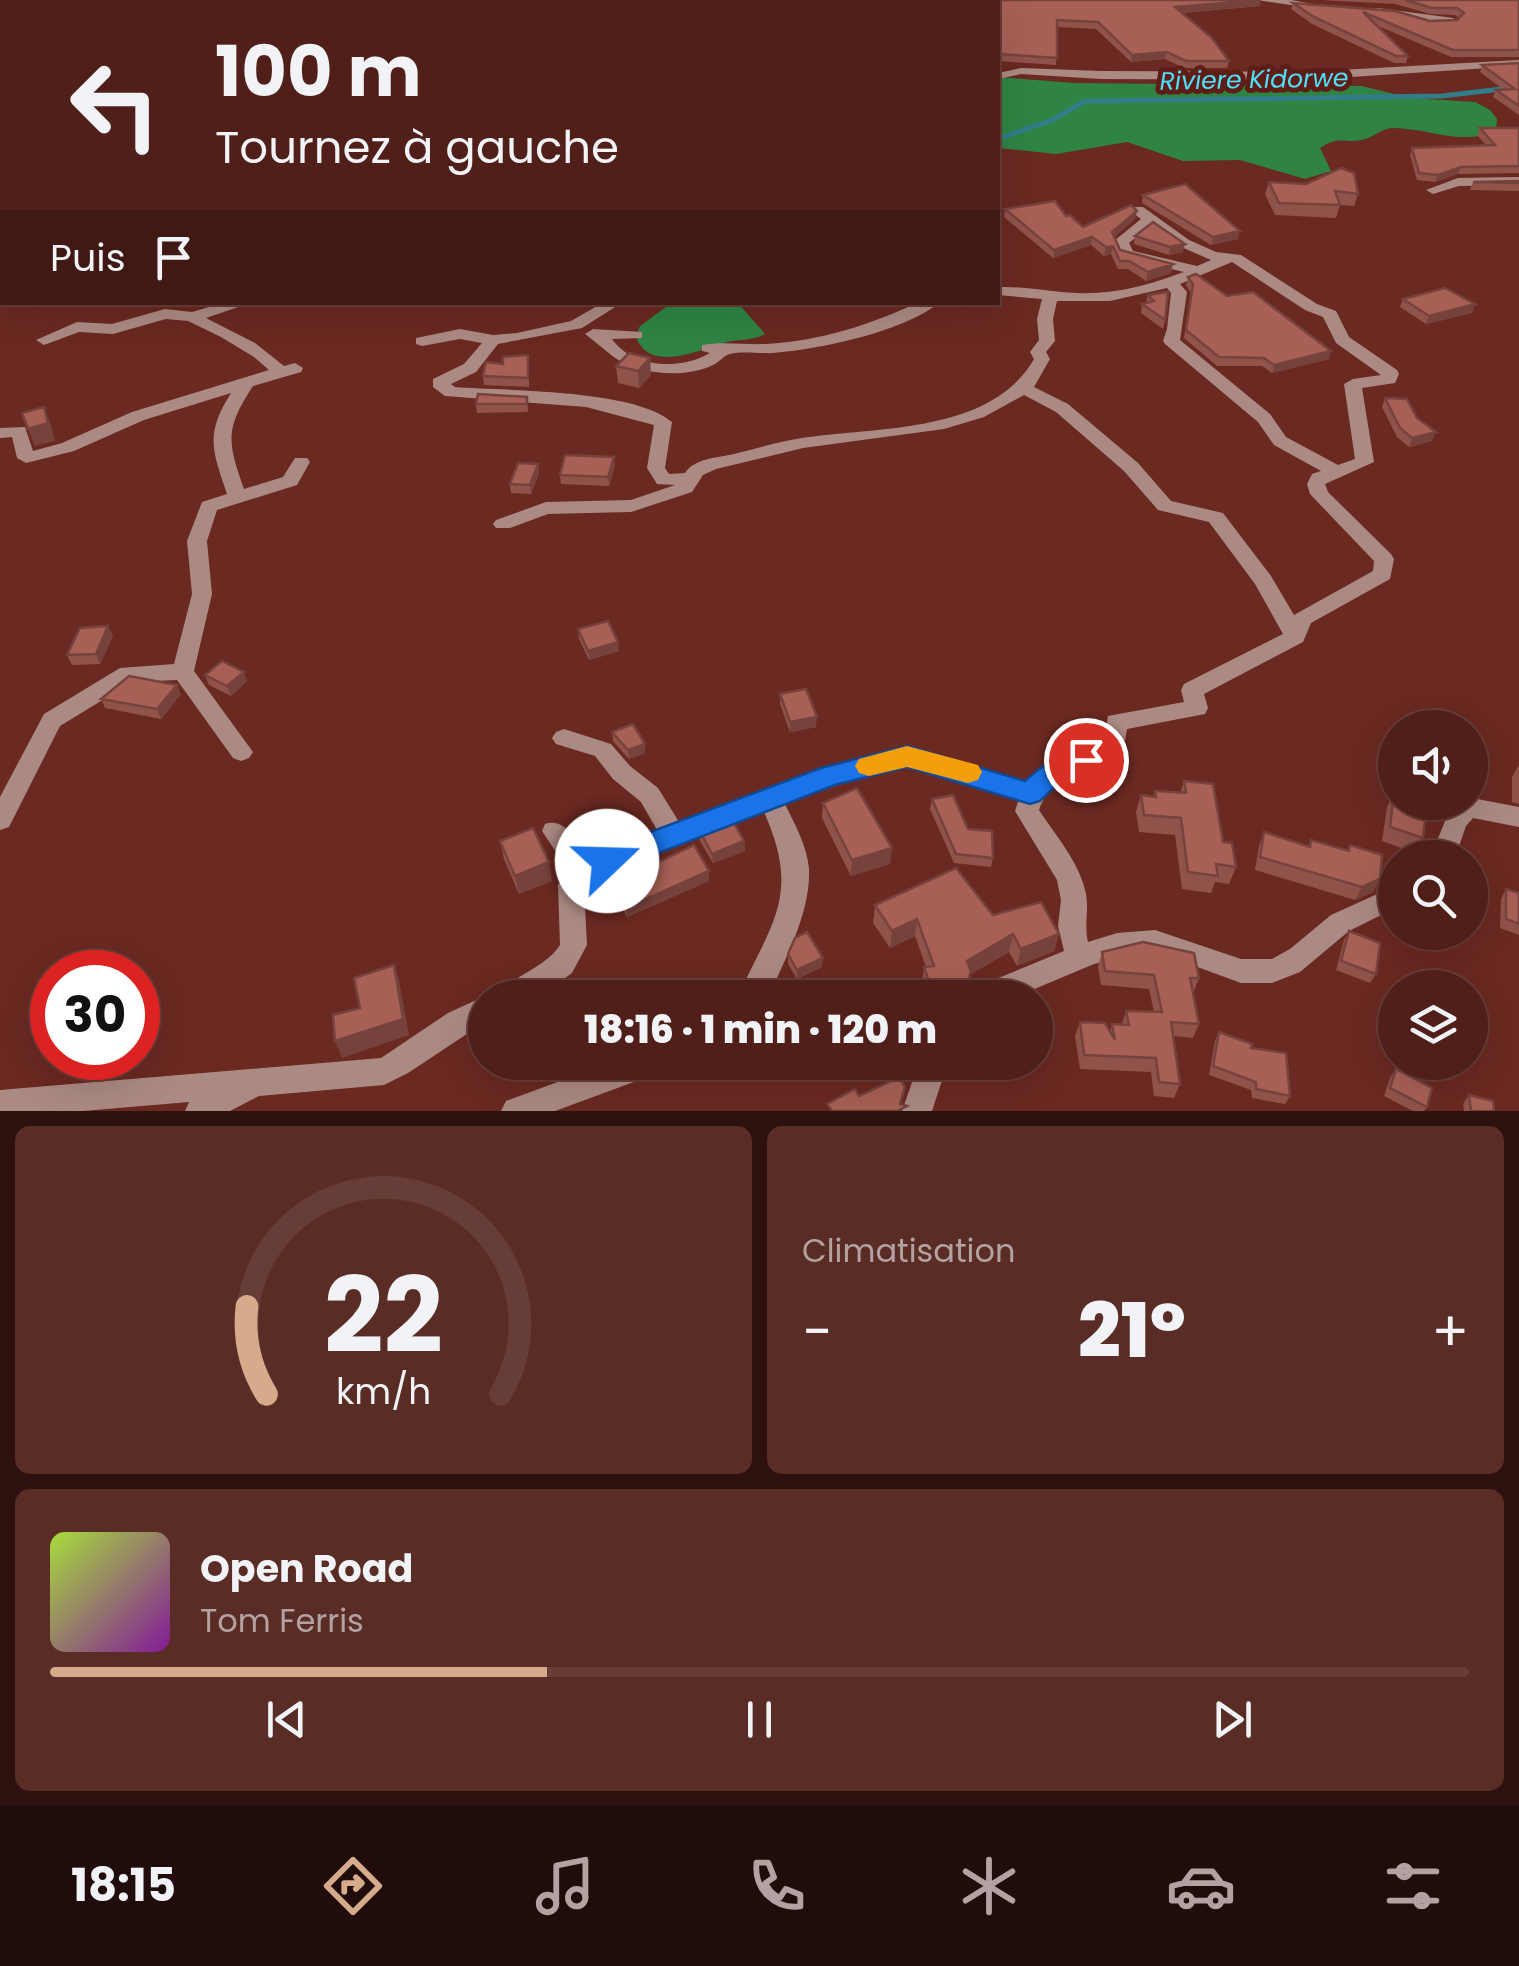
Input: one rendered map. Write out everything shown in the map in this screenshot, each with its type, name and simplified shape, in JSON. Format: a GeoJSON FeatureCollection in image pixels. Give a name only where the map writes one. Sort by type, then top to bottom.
{"type":"FeatureCollection","features":[{"type":"Feature","properties":{"kind":"street"},"geometry":{"type":"LineString","coordinates":[[1262,0],[1333,8]]}},
{"type":"Feature","properties":{"kind":"street"},"geometry":{"type":"LineString","coordinates":[[1360,10],[1395,11],[1428,20],[1453,21]]}},
{"type":"Feature","properties":{"kind":"street"},"geometry":{"type":"LineString","coordinates":[[1000,75],[1021,70],[1101,75],[1306,76],[1519,63]]}},
{"type":"Feature","properties":{"kind":"street"},"geometry":{"type":"LineString","coordinates":[[1434,190],[1458,182],[1519,181]]}},
{"type":"Feature","properties":{"kind":"street"},"geometry":{"type":"LineString","coordinates":[[1196,272],[1180,263],[1141,260],[1127,254],[1121,241],[1134,234],[1144,214],[1184,243],[1226,259]]}},
{"type":"Feature","properties":{"kind":"street"},"geometry":{"type":"LineString","coordinates":[[1000,292],[1118,295],[1170,283],[1236,258],[1330,314],[1342,340],[1391,374],[1389,379],[1353,384],[1366,462],[1319,478],[1316,484],[1319,494],[1384,559],[1383,574],[1302,619],[1295,637],[1192,690],[1198,708],[1116,722],[1114,751],[1057,768],[1030,794],[1026,811],[1069,878],[1074,900],[1071,926],[1079,959]]}},
{"type":"Feature","properties":{"kind":"street"},"geometry":{"type":"LineString","coordinates":[[1170,283],[1179,292],[1175,309],[1178,325],[1172,342],[1264,418],[1280,441],[1336,472]]}},
{"type":"Feature","properties":{"kind":"street"},"geometry":{"type":"LineString","coordinates":[[493,340],[470,368],[439,383],[450,398],[578,402],[646,415],[663,422],[656,468],[664,480],[688,479],[711,464],[795,445],[878,438],[926,424],[952,423],[1002,406],[1038,373],[1042,359],[1038,352],[1047,340],[1045,319],[1050,296]]}},
{"type":"Feature","properties":{"kind":"street"},"geometry":{"type":"LineString","coordinates":[[14,475],[138,416],[287,370],[242,340],[172,305]]}},
{"type":"Feature","properties":{"kind":"street"},"geometry":{"type":"LineString","coordinates":[[44,340],[76,327],[113,330],[165,314],[191,316],[234,305]]}},
{"type":"Feature","properties":{"kind":"street"},"geometry":{"type":"LineString","coordinates":[[422,341],[460,328],[493,340],[566,327],[610,305]]}},
{"type":"Feature","properties":{"kind":"street"},"geometry":{"type":"LineString","coordinates":[[601,334],[616,354],[676,369],[702,366],[716,348],[804,348],[927,305]]}},
{"type":"Feature","properties":{"kind":"street"},"geometry":{"type":"LineString","coordinates":[[886,307],[910,314]]}},
{"type":"Feature","properties":{"kind":"street"},"geometry":{"type":"LineString","coordinates":[[566,327],[636,335]]}},
{"type":"Feature","properties":{"kind":"street"},"geometry":{"type":"LineString","coordinates":[[238,498],[223,456],[223,419],[247,382]]}},
{"type":"Feature","properties":{"kind":"street"},"geometry":{"type":"LineString","coordinates":[[1022,387],[1062,408],[1131,467],[1165,506],[1216,517],[1264,581],[1295,637]]}},
{"type":"Feature","properties":{"kind":"street"},"geometry":{"type":"LineString","coordinates":[[10,429],[26,458],[68,447]]}},
{"type":"Feature","properties":{"kind":"street"},"geometry":{"type":"LineString","coordinates":[[241,752],[183,672],[202,594],[196,541],[209,506],[290,482],[300,462]]}},
{"type":"Feature","properties":{"kind":"street"},"geometry":{"type":"LineString","coordinates":[[503,524],[546,508],[631,506],[685,488],[688,479]]}},
{"type":"Feature","properties":{"kind":"street"},"geometry":{"type":"LineString","coordinates":[[0,820],[52,720],[128,674],[183,672]]}},
{"type":"Feature","properties":{"kind":"street"},"geometry":{"type":"LineString","coordinates":[[564,738],[603,750],[614,768],[660,803],[672,836]]}},
{"type":"Feature","properties":{"kind":"street"},"geometry":{"type":"LineString","coordinates":[[540,980],[572,954],[575,934],[570,885],[582,870],[770,797],[907,756],[1030,794]]}},
{"type":"Feature","properties":{"kind":"street"},"geometry":{"type":"LineString","coordinates":[[762,980],[797,882],[795,858],[770,797]]}},
{"type":"Feature","properties":{"kind":"street"},"geometry":{"type":"LineString","coordinates":[[1447,840],[1453,819],[1467,809],[1485,808],[1519,816]]}},
{"type":"Feature","properties":{"kind":"street"},"geometry":{"type":"LineString","coordinates":[[554,831],[582,870]]}},
{"type":"Feature","properties":{"kind":"street"},"geometry":{"type":"LineString","coordinates":[[1027,980],[1113,945],[1153,941],[1237,972],[1272,971],[1290,964],[1337,925],[1378,903]]}},
{"type":"Feature","properties":{"kind":"street"},"geometry":{"type":"LineString","coordinates":[[0,1104],[384,1071],[411,1058],[468,1015]]}},
{"type":"Feature","properties":{"kind":"street"},"geometry":{"type":"LineString","coordinates":[[200,1111],[261,1080]]}},
{"type":"Feature","properties":{"kind":"street"},"geometry":{"type":"LineString","coordinates":[[516,1111],[601,1080]]}},
{"type":"Feature","properties":{"kind":"street"},"geometry":{"type":"LineString","coordinates":[[917,1111],[928,1080]]}},
{"type":"Feature","properties":{"kind":"green space"},"geometry":{"type":"Polygon","coordinates":[[[1000,77],[1074,83],[1362,86],[1410,98],[1475,102],[1497,119],[1496,130],[1471,137],[1394,128],[1358,141],[1333,142],[1320,148],[1331,171],[1305,179],[1240,160],[1183,161],[1127,142],[1056,154],[1000,148],[1000,77]]]}},
{"type":"Feature","properties":{"kind":"green space"},"geometry":{"type":"Polygon","coordinates":[[[669,305],[740,305],[765,334],[690,354],[663,357],[642,347],[636,336],[640,326],[669,305]]]}},
{"type":"Feature","properties":{"kind":"building"},"geometry":{"type":"Polygon","coordinates":[[[1000,0],[1261,0],[1175,7],[1212,38],[1229,61],[1186,61],[1167,52],[1132,55],[1098,22],[1057,20],[1057,58],[1000,54],[1000,0]]]}},
{"type":"Feature","properties":{"kind":"building"},"geometry":{"type":"Polygon","coordinates":[[[1405,0],[1519,0],[1519,50],[1453,50],[1363,12],[1408,56],[1396,56],[1293,3],[1395,11],[1430,21],[1457,20],[1464,13],[1457,8],[1432,8],[1405,0]]]}},
{"type":"Feature","properties":{"kind":"building"},"geometry":{"type":"Polygon","coordinates":[[[1519,63],[1519,106],[1496,90],[1515,89],[1482,65],[1519,63]]]}},
{"type":"Feature","properties":{"kind":"building"},"geometry":{"type":"Polygon","coordinates":[[[1480,128],[1519,128],[1519,166],[1461,167],[1438,175],[1419,173],[1412,148],[1495,145],[1480,128]]]}},
{"type":"Feature","properties":{"kind":"building"},"geometry":{"type":"Polygon","coordinates":[[[1341,168],[1354,173],[1358,194],[1335,191],[1340,205],[1279,203],[1269,182],[1306,184],[1341,168]]]}},
{"type":"Feature","properties":{"kind":"building"},"geometry":{"type":"Polygon","coordinates":[[[1185,184],[1240,231],[1213,237],[1143,195],[1185,184]]]}},
{"type":"Feature","properties":{"kind":"building"},"geometry":{"type":"Polygon","coordinates":[[[1055,201],[1066,216],[1070,215],[1083,227],[1131,205],[1137,211],[1112,232],[1120,250],[1173,264],[1148,272],[1129,261],[1120,261],[1113,246],[1106,247],[1092,237],[1054,250],[1005,209],[1055,201]]]}},
{"type":"Feature","properties":{"kind":"building"},"geometry":{"type":"Polygon","coordinates":[[[1153,222],[1185,244],[1170,247],[1135,236],[1153,222]]]}},
{"type":"Feature","properties":{"kind":"building"},"geometry":{"type":"Polygon","coordinates":[[[1196,274],[1227,296],[1253,292],[1331,351],[1274,365],[1264,358],[1219,357],[1186,330],[1193,284],[1188,277],[1196,274]]]}},
{"type":"Feature","properties":{"kind":"building"},"geometry":{"type":"Polygon","coordinates":[[[1445,288],[1475,304],[1429,316],[1403,299],[1445,288]]]}},
{"type":"Feature","properties":{"kind":"building"},"geometry":{"type":"Polygon","coordinates":[[[1168,292],[1165,320],[1142,304],[1154,301],[1148,295],[1168,292]]]}},
{"type":"Feature","properties":{"kind":"building"},"geometry":{"type":"Polygon","coordinates":[[[629,353],[650,358],[638,371],[616,366],[629,353]]]}},
{"type":"Feature","properties":{"kind":"building"},"geometry":{"type":"Polygon","coordinates":[[[528,355],[528,378],[483,376],[486,362],[503,364],[503,357],[528,355]]]}},
{"type":"Feature","properties":{"kind":"building"},"geometry":{"type":"Polygon","coordinates":[[[478,394],[527,397],[527,404],[476,404],[478,394]]]}},
{"type":"Feature","properties":{"kind":"building"},"geometry":{"type":"Polygon","coordinates":[[[1385,398],[1407,399],[1417,418],[1436,432],[1412,438],[1400,428],[1385,398]]]}},
{"type":"Feature","properties":{"kind":"building"},"geometry":{"type":"Polygon","coordinates":[[[44,407],[48,423],[28,429],[22,413],[44,407]]]}},
{"type":"Feature","properties":{"kind":"building"},"geometry":{"type":"Polygon","coordinates":[[[565,455],[614,457],[608,477],[560,475],[565,455]]]}},
{"type":"Feature","properties":{"kind":"building"},"geometry":{"type":"Polygon","coordinates":[[[518,463],[538,464],[530,485],[510,484],[518,463]]]}},
{"type":"Feature","properties":{"kind":"building"},"geometry":{"type":"Polygon","coordinates":[[[608,621],[618,642],[588,651],[578,629],[608,621]]]}},
{"type":"Feature","properties":{"kind":"building"},"geometry":{"type":"Polygon","coordinates":[[[108,626],[96,654],[67,655],[80,628],[108,626]]]}},
{"type":"Feature","properties":{"kind":"building"},"geometry":{"type":"Polygon","coordinates":[[[222,661],[244,672],[227,686],[205,675],[222,661]]]}},
{"type":"Feature","properties":{"kind":"building"},"geometry":{"type":"Polygon","coordinates":[[[129,676],[177,685],[157,709],[101,699],[129,676]]]}},
{"type":"Feature","properties":{"kind":"building"},"geometry":{"type":"Polygon","coordinates":[[[806,689],[817,717],[790,722],[780,694],[806,689]]]}},
{"type":"Feature","properties":{"kind":"building"},"geometry":{"type":"Polygon","coordinates":[[[633,724],[645,744],[628,750],[612,732],[633,724]]]}},
{"type":"Feature","properties":{"kind":"building"},"geometry":{"type":"Polygon","coordinates":[[[1184,781],[1213,784],[1223,842],[1232,843],[1236,867],[1216,864],[1218,876],[1188,872],[1181,818],[1144,815],[1141,795],[1156,797],[1155,791],[1186,793],[1184,781]]]}},
{"type":"Feature","properties":{"kind":"building"},"geometry":{"type":"Polygon","coordinates":[[[857,788],[892,848],[852,860],[823,803],[857,788]]]}},
{"type":"Feature","properties":{"kind":"building"},"geometry":{"type":"Polygon","coordinates":[[[953,795],[968,829],[992,831],[993,858],[956,854],[932,799],[953,795]]]}},
{"type":"Feature","properties":{"kind":"building"},"geometry":{"type":"Polygon","coordinates":[[[732,819],[744,841],[712,854],[700,831],[732,819]]]}},
{"type":"Feature","properties":{"kind":"building"},"geometry":{"type":"Polygon","coordinates":[[[1391,820],[1425,820],[1423,838],[1390,827],[1391,820]]]}},
{"type":"Feature","properties":{"kind":"building"},"geometry":{"type":"Polygon","coordinates":[[[533,828],[549,862],[515,876],[500,841],[533,828]]]}},
{"type":"Feature","properties":{"kind":"building"},"geometry":{"type":"Polygon","coordinates":[[[1264,832],[1310,847],[1311,840],[1349,851],[1350,845],[1378,854],[1378,880],[1362,887],[1260,857],[1264,832]]]}},
{"type":"Feature","properties":{"kind":"building"},"geometry":{"type":"Polygon","coordinates":[[[694,845],[709,871],[626,908],[612,884],[694,845]]]}},
{"type":"Feature","properties":{"kind":"building"},"geometry":{"type":"Polygon","coordinates":[[[956,868],[993,915],[1041,902],[1059,934],[1021,949],[1013,934],[967,961],[971,971],[969,980],[928,980],[924,967],[934,966],[917,919],[892,931],[875,905],[956,868]]]}},
{"type":"Feature","properties":{"kind":"building"},"geometry":{"type":"Polygon","coordinates":[[[1506,889],[1519,893],[1519,924],[1506,919],[1506,889]]]}},
{"type":"Feature","properties":{"kind":"building"},"geometry":{"type":"Polygon","coordinates":[[[1349,931],[1378,942],[1376,974],[1341,961],[1349,931]]]}},
{"type":"Feature","properties":{"kind":"building"},"geometry":{"type":"Polygon","coordinates":[[[807,932],[823,958],[797,970],[788,954],[795,938],[807,932]]]}},
{"type":"Feature","properties":{"kind":"building"},"geometry":{"type":"Polygon","coordinates":[[[1143,942],[1194,953],[1199,978],[1190,978],[1199,1024],[1171,1022],[1180,1084],[1159,1082],[1156,1058],[1084,1055],[1080,1022],[1105,1023],[1115,1040],[1112,1024],[1129,1025],[1126,1011],[1162,1012],[1154,975],[1105,971],[1102,952],[1143,942]]]}},
{"type":"Feature","properties":{"kind":"building"},"geometry":{"type":"Polygon","coordinates":[[[394,965],[403,1019],[335,1041],[333,1015],[360,1008],[354,978],[394,965]]]}},
{"type":"Feature","properties":{"kind":"building"},"geometry":{"type":"Polygon","coordinates":[[[1219,1032],[1252,1044],[1251,1048],[1286,1053],[1290,1096],[1256,1089],[1256,1082],[1213,1066],[1219,1032]]]}},
{"type":"Feature","properties":{"kind":"building"},"geometry":{"type":"Polygon","coordinates":[[[901,1080],[905,1087],[900,1104],[907,1106],[897,1111],[832,1111],[827,1104],[855,1089],[859,1096],[901,1080]]]}},
{"type":"Feature","properties":{"kind":"building"},"geometry":{"type":"Polygon","coordinates":[[[1393,1080],[1417,1080],[1432,1088],[1427,1107],[1390,1088],[1393,1080]]]}},
{"type":"Feature","properties":{"kind":"building"},"geometry":{"type":"Polygon","coordinates":[[[1469,1095],[1493,1101],[1494,1111],[1471,1111],[1469,1095]]]}},
{"type":"Feature","properties":{"kind":"waterway","name":"Riviere Kidorwe"},"geometry":{"type":"LineString","coordinates":[[1000,138],[1052,120],[1085,101],[1442,96],[1519,87]]}},
{"type":"Feature","properties":{"kind":"slow traffic"},"geometry":{"type":"LineString","coordinates":[[869,766],[907,756],[968,772]]}},
{"type":"Feature","properties":{"kind":"route"},"geometry":{"type":"LineString","coordinates":[[607,861],[830,776],[907,756],[1030,794],[1057,768],[1086,760]]}}]}
